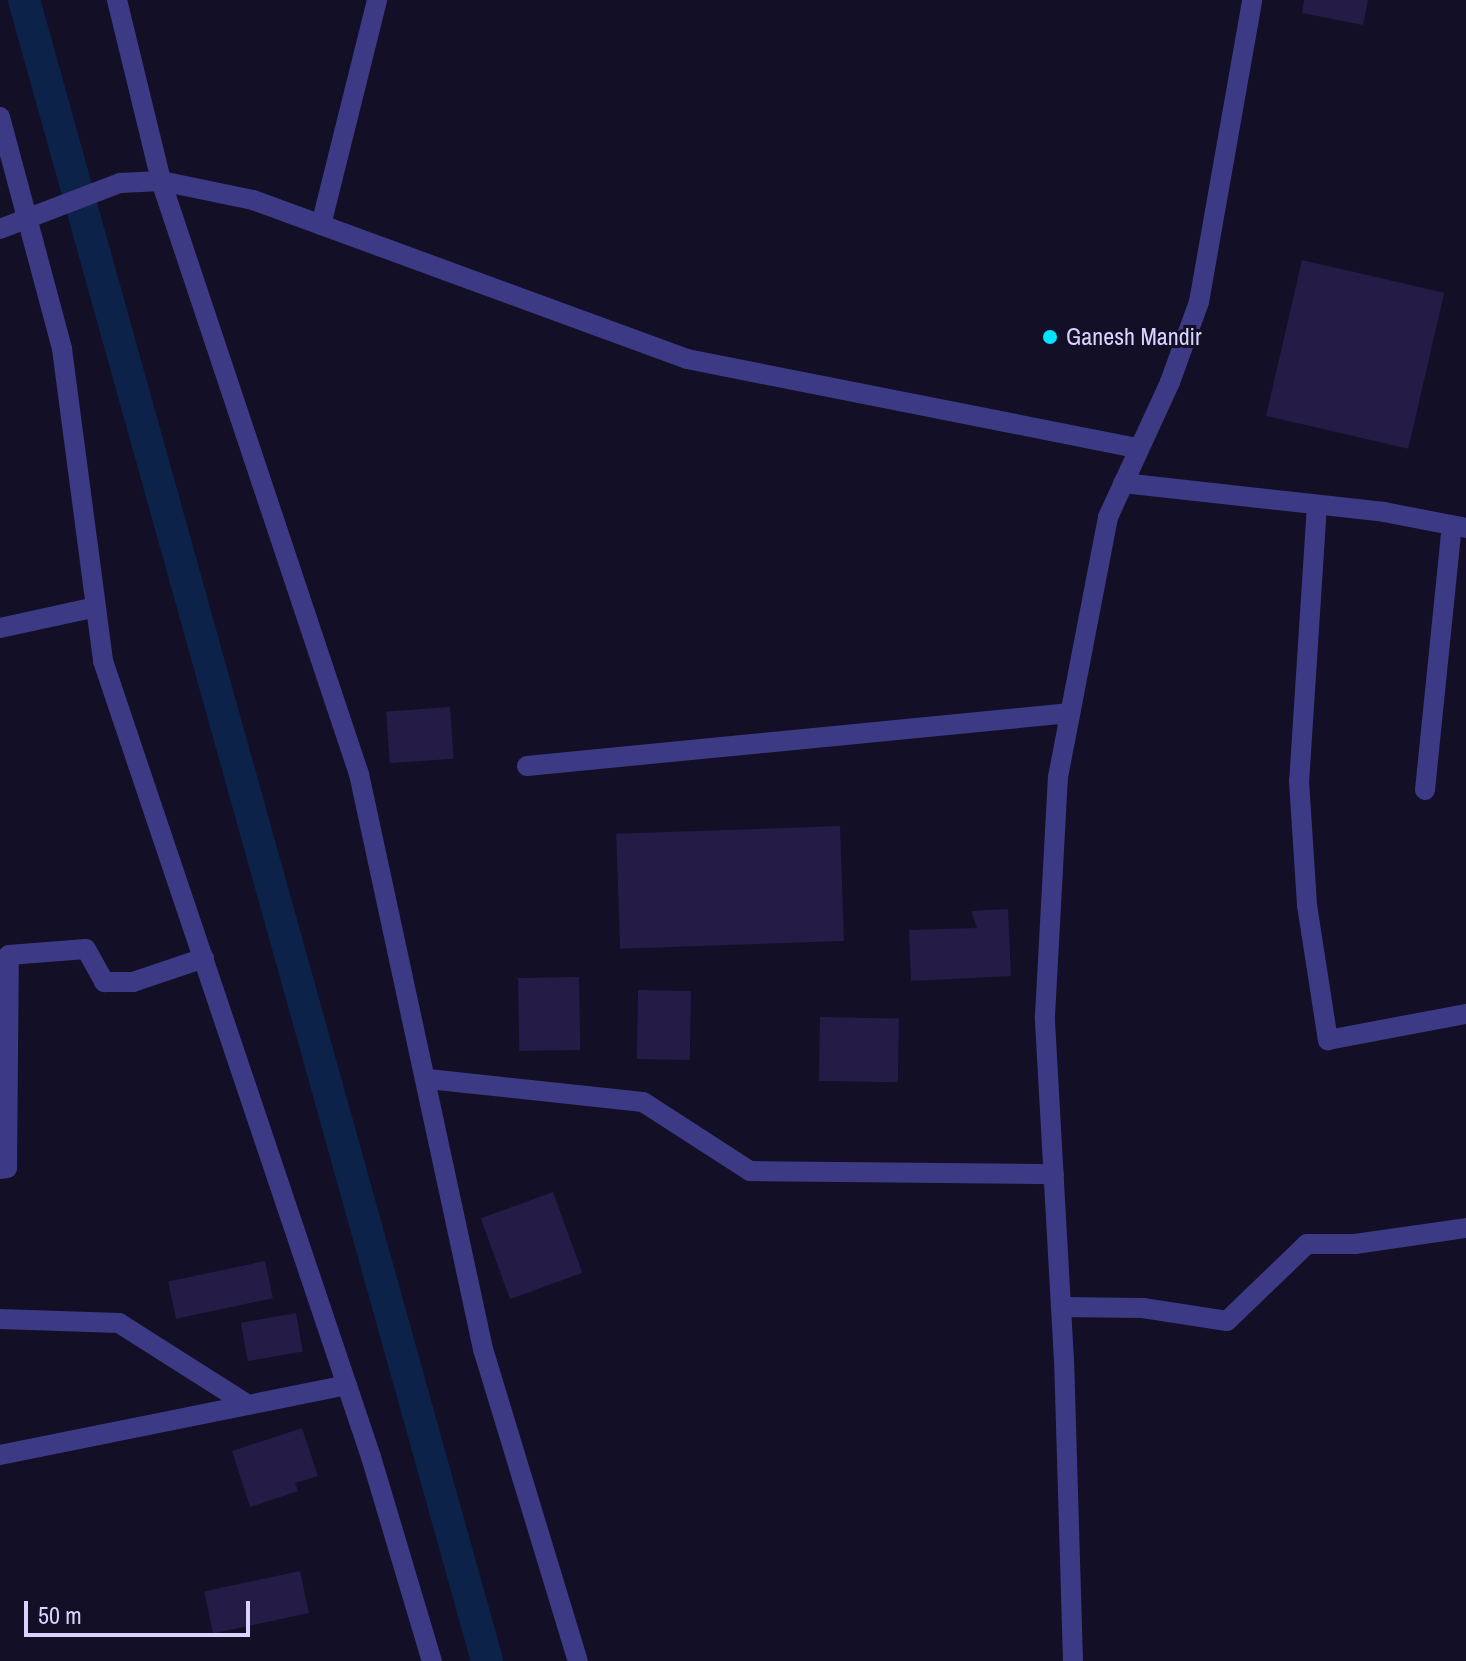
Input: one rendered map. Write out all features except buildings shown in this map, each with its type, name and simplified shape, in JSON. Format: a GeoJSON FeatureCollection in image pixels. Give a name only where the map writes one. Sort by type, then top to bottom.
{"type":"FeatureCollection","features":[{"type":"Feature","properties":{"kind":"street"},"geometry":{"type":"LineString","coordinates":[[117,0],[161,181],[359,774],[428,1079],[483,1349],[578,1661]]}},
{"type":"Feature","properties":{"kind":"street"},"geometry":{"type":"LineString","coordinates":[[321,225],[377,0]]}},
{"type":"Feature","properties":{"kind":"street"},"geometry":{"type":"LineString","coordinates":[[1073,1661],[1061,1307],[1045,1016],[1058,777],[1108,517],[1189,338],[1199,302],[1252,0]]}},
{"type":"Feature","properties":{"kind":"street"},"geometry":{"type":"LineString","coordinates":[[0,117],[62,349],[103,661],[347,1385],[432,1661]]}},
{"type":"Feature","properties":{"kind":"street"},"geometry":{"type":"LineString","coordinates":[[0,229],[55,205],[120,183],[161,181],[253,200],[687,359],[1138,448]]}},
{"type":"Feature","properties":{"kind":"street"},"geometry":{"type":"LineString","coordinates":[[1123,483],[1317,505],[1459,527],[1425,790]]}},
{"type":"Feature","properties":{"kind":"street"},"geometry":{"type":"LineString","coordinates":[[1317,505],[1299,781],[1307,905],[1328,1040],[1466,1014]]}},
{"type":"Feature","properties":{"kind":"street"},"geometry":{"type":"LineString","coordinates":[[0,628],[96,607]]}},
{"type":"Feature","properties":{"kind":"street"},"geometry":{"type":"LineString","coordinates":[[527,766],[1070,713]]}},
{"type":"Feature","properties":{"kind":"street"},"geometry":{"type":"LineString","coordinates":[[0,1169],[7,1168],[4,1055],[9,955],[86,949],[104,982],[133,982],[204,958]]}},
{"type":"Feature","properties":{"kind":"street"},"geometry":{"type":"LineString","coordinates":[[428,1079],[643,1102],[750,1171],[1054,1174]]}},
{"type":"Feature","properties":{"kind":"street"},"geometry":{"type":"LineString","coordinates":[[1061,1307],[1143,1308],[1227,1321],[1307,1244],[1355,1244],[1466,1228]]}},
{"type":"Feature","properties":{"kind":"street"},"geometry":{"type":"LineString","coordinates":[[0,1319],[119,1323],[248,1405]]}},
{"type":"Feature","properties":{"kind":"street"},"geometry":{"type":"LineString","coordinates":[[0,1455],[347,1385]]}},
{"type":"Feature","properties":{"kind":"waterway"},"geometry":{"type":"LineString","coordinates":[[24,0],[487,1661]]}},
{"type":"Feature","properties":{"kind":"place","name":"Ganesh Mandir"},"geometry":{"type":"Point","coordinates":[1050,337]}}]}
